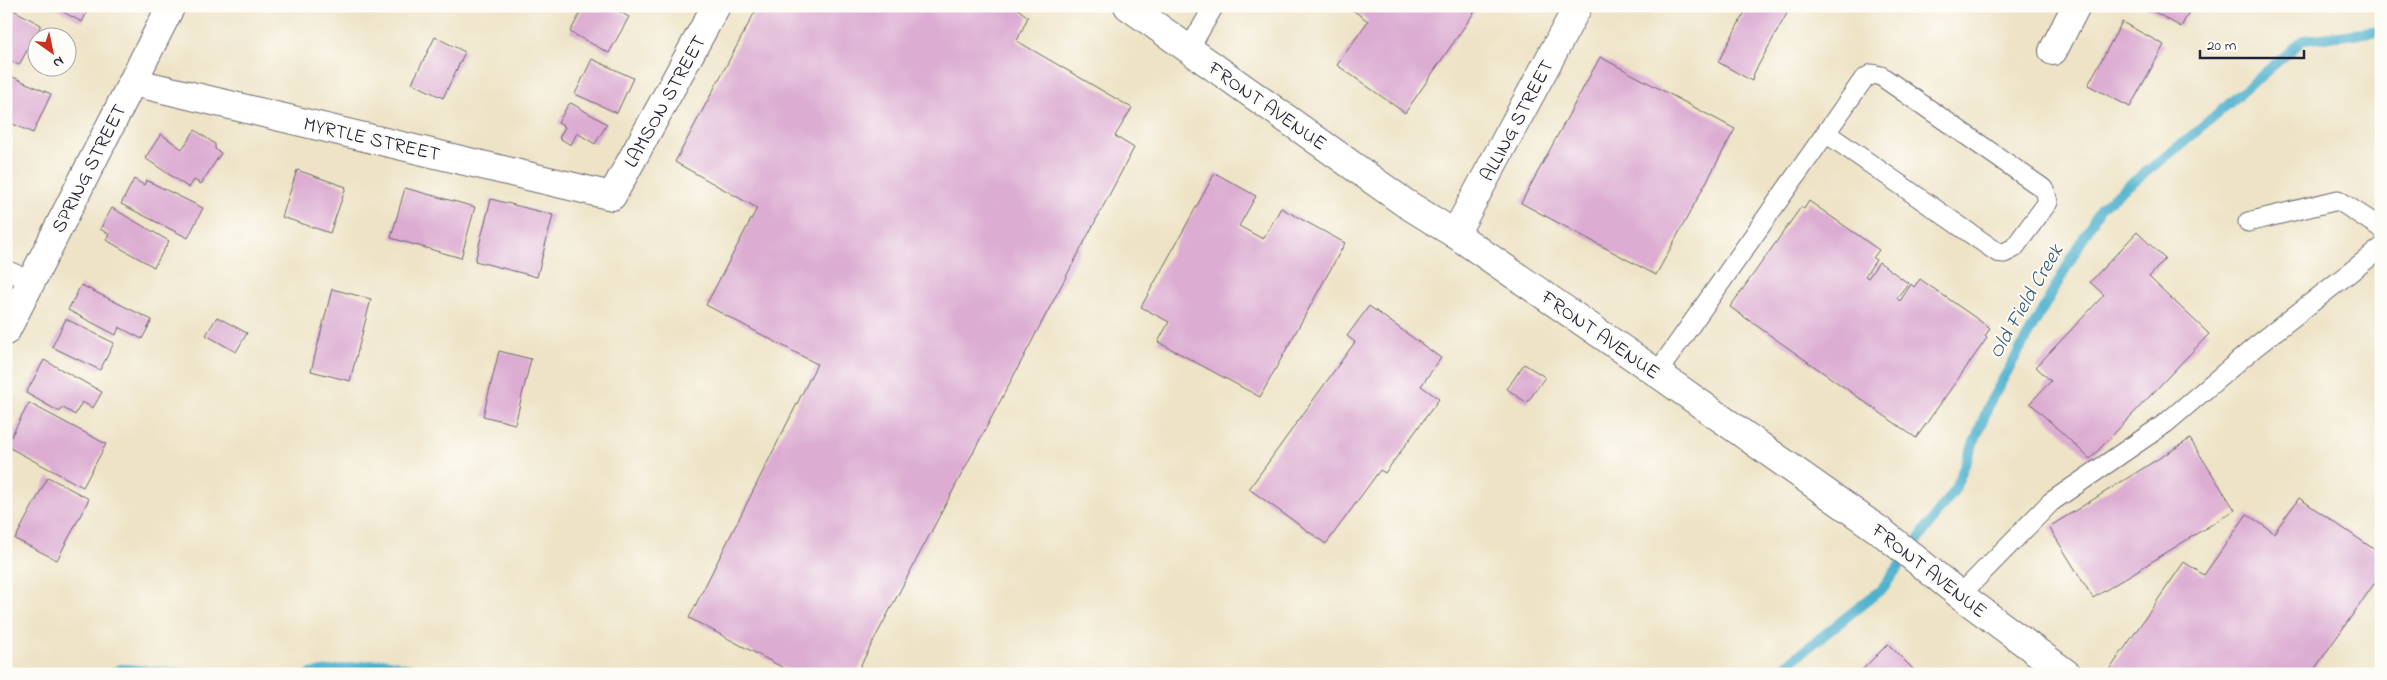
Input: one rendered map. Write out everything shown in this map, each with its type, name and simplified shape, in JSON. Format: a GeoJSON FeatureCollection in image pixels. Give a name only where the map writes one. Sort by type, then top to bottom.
{"type":"FeatureCollection","features":[{"type":"Feature","properties":{"kind":"street","name":"SPRING STREET"},"geometry":{"type":"LineString","coordinates":[[6,330],[171,6]]}},
{"type":"Feature","properties":{"kind":"street","name":"LAMSON STREET"},"geometry":{"type":"LineString","coordinates":[[612,196],[716,6]]}},
{"type":"Feature","properties":{"kind":"street","name":"FRONT AVENUE"},"geometry":{"type":"LineString","coordinates":[[1128,6],[1405,203],[1455,234],[1657,373],[1883,533],[1924,568],[2067,674]]}},
{"type":"Feature","properties":{"kind":"street","name":"ALLING STREET"},"geometry":{"type":"LineString","coordinates":[[1455,234],[1578,6]]}},
{"type":"Feature","properties":{"kind":"street"},"geometry":{"type":"LineString","coordinates":[[2053,51],[2076,6]]}},
{"type":"Feature","properties":{"kind":"street","name":"MYRTLE STREET"},"geometry":{"type":"LineString","coordinates":[[133,82],[612,196]]}},
{"type":"Feature","properties":{"kind":"lane"},"geometry":{"type":"LineString","coordinates":[[1189,49],[1214,6]]}},
{"type":"Feature","properties":{"kind":"lane"},"geometry":{"type":"LineString","coordinates":[[1657,373],[1864,80],[1872,74],[1877,74],[2041,187],[2045,190],[2048,202],[2014,248],[2004,253],[1998,252],[1826,134]]}},
{"type":"Feature","properties":{"kind":"lane"},"geometry":{"type":"LineString","coordinates":[[2248,222],[2338,200],[2381,228]]}},
{"type":"Feature","properties":{"kind":"lane"},"geometry":{"type":"LineString","coordinates":[[1960,595],[2051,502],[2166,423],[2255,347],[2381,248]]}},
{"type":"Feature","properties":{"kind":"lane"},"geometry":{"type":"LineString","coordinates":[[6,270],[31,281]]}},
{"type":"Feature","properties":{"kind":"building"},"geometry":{"type":"Polygon","coordinates":[[[6,6],[41,25],[39,28],[28,28],[28,49],[19,65],[6,58],[6,6]]]}},
{"type":"Feature","properties":{"kind":"building"},"geometry":{"type":"Polygon","coordinates":[[[52,6],[90,6],[82,22],[52,6]]]}},
{"type":"Feature","properties":{"kind":"building"},"geometry":{"type":"Polygon","coordinates":[[[584,6],[609,6],[629,17],[609,53],[570,32],[584,6]]]}},
{"type":"Feature","properties":{"kind":"building"},"geometry":{"type":"Polygon","coordinates":[[[758,6],[1014,6],[1028,17],[1017,41],[1132,108],[1115,136],[1134,148],[856,674],[795,674],[689,618],[817,364],[706,305],[757,208],[675,162],[758,6]]]}},
{"type":"Feature","properties":{"kind":"building"},"geometry":{"type":"Polygon","coordinates":[[[1347,6],[1478,7],[1405,113],[1337,65],[1368,21],[1347,6]]]}},
{"type":"Feature","properties":{"kind":"building"},"geometry":{"type":"Polygon","coordinates":[[[1748,6],[1791,6],[1753,75],[1752,81],[1718,62],[1748,6]]]}},
{"type":"Feature","properties":{"kind":"building"},"geometry":{"type":"Polygon","coordinates":[[[2144,6],[2192,6],[2181,27],[2144,6]]]}},
{"type":"Feature","properties":{"kind":"building"},"geometry":{"type":"Polygon","coordinates":[[[2122,22],[2164,45],[2130,107],[2088,85],[2122,22]]]}},
{"type":"Feature","properties":{"kind":"building"},"geometry":{"type":"Polygon","coordinates":[[[435,37],[465,52],[443,98],[412,83],[435,37]]]}},
{"type":"Feature","properties":{"kind":"building"},"geometry":{"type":"Polygon","coordinates":[[[1600,57],[1735,129],[1656,275],[1521,203],[1600,57]]]}},
{"type":"Feature","properties":{"kind":"building"},"geometry":{"type":"Polygon","coordinates":[[[592,59],[633,78],[617,113],[575,94],[592,59]]]}},
{"type":"Feature","properties":{"kind":"building"},"geometry":{"type":"Polygon","coordinates":[[[6,74],[51,94],[33,133],[6,121],[6,74]]]}},
{"type":"Feature","properties":{"kind":"building"},"geometry":{"type":"Polygon","coordinates":[[[571,103],[607,124],[595,144],[577,133],[571,145],[559,138],[565,127],[558,123],[571,103]]]}},
{"type":"Feature","properties":{"kind":"building"},"geometry":{"type":"Polygon","coordinates":[[[195,130],[215,144],[215,149],[221,153],[201,184],[194,180],[189,188],[145,158],[161,134],[182,149],[195,130]]]}},
{"type":"Feature","properties":{"kind":"building"},"geometry":{"type":"Polygon","coordinates":[[[297,170],[346,187],[330,233],[282,217],[297,170]]]}},
{"type":"Feature","properties":{"kind":"building"},"geometry":{"type":"Polygon","coordinates":[[[1215,173],[1256,196],[1239,226],[1263,239],[1281,208],[1345,243],[1260,397],[1158,342],[1169,322],[1141,307],[1215,173]]]}},
{"type":"Feature","properties":{"kind":"building"},"geometry":{"type":"Polygon","coordinates":[[[134,179],[144,185],[146,180],[203,208],[188,238],[121,204],[134,179]]]}},
{"type":"Feature","properties":{"kind":"building"},"geometry":{"type":"Polygon","coordinates":[[[405,188],[475,207],[461,258],[391,238],[405,188]]]}},
{"type":"Feature","properties":{"kind":"building"},"geometry":{"type":"Polygon","coordinates":[[[491,199],[553,215],[537,277],[475,261],[491,199]]]}},
{"type":"Feature","properties":{"kind":"building"},"geometry":{"type":"Polygon","coordinates":[[[1809,201],[1879,250],[1873,258],[1876,260],[1865,276],[1868,278],[1879,262],[1908,283],[1897,298],[1900,301],[1911,284],[1914,287],[1920,279],[1990,328],[1985,336],[1987,338],[1916,438],[1730,307],[1801,207],[1804,209],[1809,201]]]}},
{"type":"Feature","properties":{"kind":"building"},"geometry":{"type":"Polygon","coordinates":[[[112,208],[169,241],[154,267],[106,240],[109,234],[100,229],[112,208]]]}},
{"type":"Feature","properties":{"kind":"building"},"geometry":{"type":"Polygon","coordinates":[[[2137,232],[2165,259],[2149,277],[2209,334],[2090,459],[2030,403],[2051,381],[2036,367],[2104,295],[2090,282],[2137,232]]]}},
{"type":"Feature","properties":{"kind":"building"},"geometry":{"type":"Polygon","coordinates":[[[81,285],[152,320],[142,339],[119,327],[116,335],[68,310],[81,285]]]}},
{"type":"Feature","properties":{"kind":"building"},"geometry":{"type":"Polygon","coordinates":[[[332,289],[371,299],[350,381],[311,371],[332,289]]]}},
{"type":"Feature","properties":{"kind":"building"},"geometry":{"type":"Polygon","coordinates":[[[1369,306],[1441,358],[1421,386],[1439,399],[1385,473],[1380,470],[1326,544],[1249,489],[1355,342],[1347,336],[1369,306]]]}},
{"type":"Feature","properties":{"kind":"building"},"geometry":{"type":"Polygon","coordinates":[[[217,317],[247,333],[236,352],[206,335],[217,317]]]}},
{"type":"Feature","properties":{"kind":"building"},"geometry":{"type":"Polygon","coordinates":[[[66,319],[114,343],[100,370],[52,347],[66,319]]]}},
{"type":"Feature","properties":{"kind":"building"},"geometry":{"type":"Polygon","coordinates":[[[499,351],[531,359],[515,424],[483,416],[499,351]]]}},
{"type":"Feature","properties":{"kind":"building"},"geometry":{"type":"Polygon","coordinates":[[[44,360],[102,392],[93,408],[82,402],[75,415],[62,407],[60,412],[26,393],[44,360]]]}},
{"type":"Feature","properties":{"kind":"building"},"geometry":{"type":"Polygon","coordinates":[[[1524,364],[1545,377],[1527,403],[1507,389],[1524,364]]]}},
{"type":"Feature","properties":{"kind":"building"},"geometry":{"type":"Polygon","coordinates":[[[29,403],[106,444],[83,487],[6,446],[29,403]]]}},
{"type":"Feature","properties":{"kind":"building"},"geometry":{"type":"Polygon","coordinates":[[[2190,439],[2235,510],[2093,598],[2049,527],[2190,439]]]}},
{"type":"Feature","properties":{"kind":"building"},"geometry":{"type":"Polygon","coordinates":[[[48,477],[89,499],[57,560],[15,539],[48,477]]]}},
{"type":"Feature","properties":{"kind":"building"},"geometry":{"type":"Polygon","coordinates":[[[2299,498],[2381,554],[2381,574],[2311,674],[2117,674],[2110,669],[2184,562],[2204,575],[2247,514],[2274,533],[2299,498]]]}},
{"type":"Feature","properties":{"kind":"building"},"geometry":{"type":"Polygon","coordinates":[[[1888,644],[1918,674],[1858,674],[1888,644]]]}},
{"type":"Feature","properties":{"kind":"waterway","name":"Old Field Creek"},"geometry":{"type":"LineString","coordinates":[[1775,674],[1883,588],[1955,489],[1991,400],[2101,207],[2183,143],[2303,40],[2381,31]]}},
{"type":"Feature","properties":{"kind":"waterway","name":"Old Field Creek"},"geometry":{"type":"LineString","coordinates":[[310,674],[385,663],[432,674]]}},
{"type":"Feature","properties":{"kind":"waterway","name":"Old Field Creek"},"geometry":{"type":"LineString","coordinates":[[110,674],[121,669],[195,674]]}}]}
